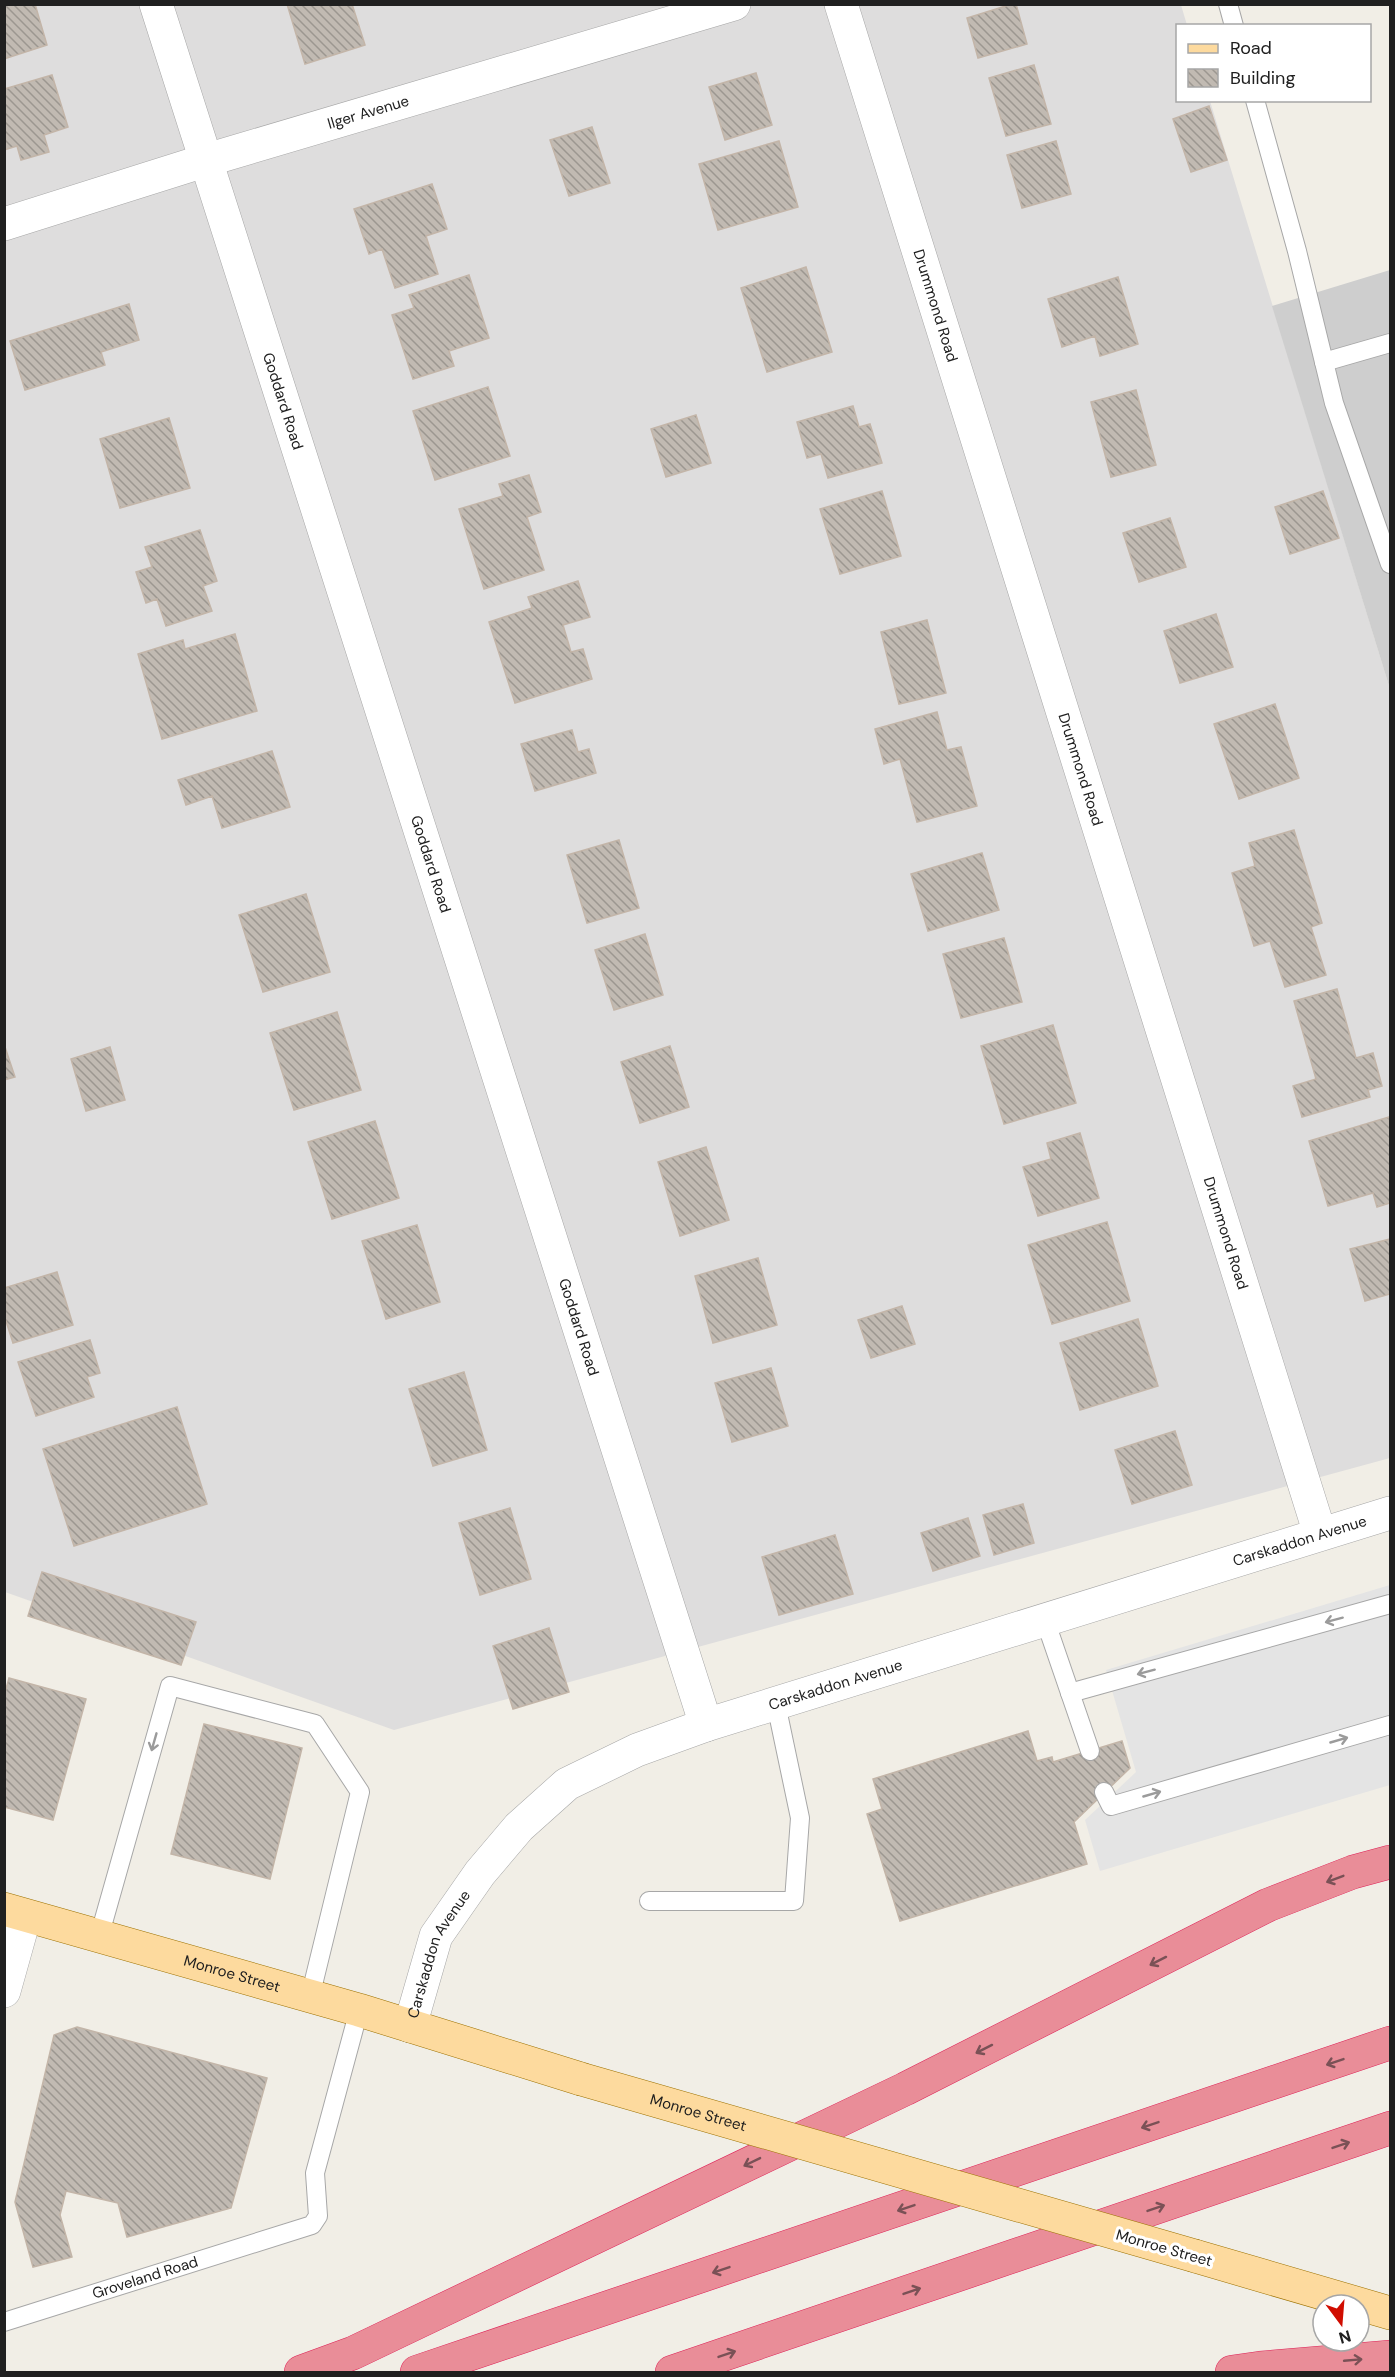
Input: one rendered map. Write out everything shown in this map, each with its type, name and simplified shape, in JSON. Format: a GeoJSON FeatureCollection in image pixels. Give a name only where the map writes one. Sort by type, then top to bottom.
{"type":"FeatureCollection","features":[{"type":"Feature","properties":{"kind":"highway"},"geometry":{"type":"LineString","coordinates":[[301,2373],[353,2353],[905,2089],[1268,1905],[1353,1872],[1390,1862]]}},
{"type":"Feature","properties":{"kind":"highway"},"geometry":{"type":"LineString","coordinates":[[417,2373],[1390,2043]]}},
{"type":"Feature","properties":{"kind":"highway"},"geometry":{"type":"LineString","coordinates":[[672,2373],[1390,2128]]}},
{"type":"Feature","properties":{"kind":"highway"},"geometry":{"type":"LineString","coordinates":[[1232,2373],[1260,2368],[1390,2357]]}},
{"type":"Feature","properties":{"kind":"main road","name":"Monroe Street"},"geometry":{"type":"LineString","coordinates":[[15,1913],[359,2010],[581,2079],[1390,2313]]}},
{"type":"Feature","properties":{"kind":"street","name":"Goddard Road"},"geometry":{"type":"LineString","coordinates":[[156,4],[706,1725]]}},
{"type":"Feature","properties":{"kind":"street","name":"Ilger Avenue"},"geometry":{"type":"LineString","coordinates":[[4,224],[207,160],[734,4]]}},
{"type":"Feature","properties":{"kind":"street","name":"Drummond Road"},"geometry":{"type":"LineString","coordinates":[[841,4],[1320,1534]]}},
{"type":"Feature","properties":{"kind":"street","name":"Carskaddon Avenue"},"geometry":{"type":"LineString","coordinates":[[410,2026],[436,1935],[480,1873],[519,1827],[567,1784],[637,1750],[706,1725],[1390,1513]]}},
{"type":"Feature","properties":{"kind":"street"},"geometry":{"type":"LineString","coordinates":[[4,1991],[15,1913]]}},
{"type":"Feature","properties":{"kind":"lane"},"geometry":{"type":"LineString","coordinates":[[1228,4],[1233,24]]}},
{"type":"Feature","properties":{"kind":"lane"},"geometry":{"type":"LineString","coordinates":[[1256,102],[1297,251],[1334,403],[1390,564]]}},
{"type":"Feature","properties":{"kind":"lane"},"geometry":{"type":"LineString","coordinates":[[1324,362],[1390,343]]}},
{"type":"Feature","properties":{"kind":"lane"},"geometry":{"type":"LineString","coordinates":[[1070,1693],[1390,1604]]}},
{"type":"Feature","properties":{"kind":"lane"},"geometry":{"type":"LineString","coordinates":[[1045,1620],[1089,1750]]}},
{"type":"Feature","properties":{"kind":"lane"},"geometry":{"type":"LineString","coordinates":[[99,1937],[170,1686],[315,1724],[360,1792],[310,1997]]}},
{"type":"Feature","properties":{"kind":"lane"},"geometry":{"type":"LineString","coordinates":[[649,1901],[794,1901],[800,1818],[776,1704]]}},
{"type":"Feature","properties":{"kind":"lane"},"geometry":{"type":"LineString","coordinates":[[1104,1792],[1111,1806],[1390,1725]]}},
{"type":"Feature","properties":{"kind":"lane","name":"Groveland Road"},"geometry":{"type":"LineString","coordinates":[[4,2322],[312,2225],[318,2216],[315,2173],[359,2010]]}},
{"type":"Feature","properties":{"kind":"shaded area"},"geometry":{"type":"Polygon","coordinates":[[[5,5],[1181,5],[1187,24],[1176,24],[1176,102],[1210,102],[1390,689],[1390,1458],[394,1730],[5,1592],[5,5]]]}},
{"type":"Feature","properties":{"kind":"shaded area"},"geometry":{"type":"Polygon","coordinates":[[[1390,270],[1390,689],[1272,306],[1390,270]]]}},
{"type":"Feature","properties":{"kind":"shaded area"},"geometry":{"type":"Polygon","coordinates":[[[1390,1585],[1390,1785],[1100,1871],[1085,1820],[1136,1772],[1106,1670],[1390,1585]]]}},
{"type":"Feature","properties":{"kind":"building"},"geometry":{"type":"Polygon","coordinates":[[[4,4],[35,4],[47,45],[4,59],[4,4]]]}},
{"type":"Feature","properties":{"kind":"building"},"geometry":{"type":"Polygon","coordinates":[[[287,4],[352,4],[365,45],[305,64],[287,4]]]}},
{"type":"Feature","properties":{"kind":"building"},"geometry":{"type":"Polygon","coordinates":[[[1016,4],[1027,44],[978,58],[967,18],[1016,4]]]}},
{"type":"Feature","properties":{"kind":"building"},"geometry":{"type":"Polygon","coordinates":[[[1034,65],[1051,124],[1006,136],[989,78],[1034,65]]]}},
{"type":"Feature","properties":{"kind":"building"},"geometry":{"type":"Polygon","coordinates":[[[756,73],[772,125],[725,140],[709,87],[756,73]]]}},
{"type":"Feature","properties":{"kind":"building"},"geometry":{"type":"Polygon","coordinates":[[[52,75],[68,127],[44,135],[49,152],[21,160],[17,146],[4,150],[4,89],[52,75]]]}},
{"type":"Feature","properties":{"kind":"building"},"geometry":{"type":"Polygon","coordinates":[[[1209,106],[1227,160],[1191,172],[1173,119],[1209,106]]]}},
{"type":"Feature","properties":{"kind":"building"},"geometry":{"type":"Polygon","coordinates":[[[592,127],[610,183],[569,196],[550,140],[592,127]]]}},
{"type":"Feature","properties":{"kind":"building"},"geometry":{"type":"Polygon","coordinates":[[[779,141],[798,207],[718,230],[699,164],[779,141]]]}},
{"type":"Feature","properties":{"kind":"building"},"geometry":{"type":"Polygon","coordinates":[[[1056,141],[1071,194],[1022,208],[1007,155],[1056,141]]]}},
{"type":"Feature","properties":{"kind":"building"},"geometry":{"type":"Polygon","coordinates":[[[432,184],[447,229],[426,236],[438,274],[395,288],[382,249],[369,254],[354,209],[432,184]]]}},
{"type":"Feature","properties":{"kind":"building"},"geometry":{"type":"Polygon","coordinates":[[[806,267],[832,352],[767,372],[741,288],[806,267]]]}},
{"type":"Feature","properties":{"kind":"building"},"geometry":{"type":"Polygon","coordinates":[[[469,275],[489,338],[449,351],[454,366],[413,379],[392,315],[414,308],[409,295],[469,275]]]}},
{"type":"Feature","properties":{"kind":"building"},"geometry":{"type":"Polygon","coordinates":[[[1118,277],[1138,344],[1100,356],[1095,336],[1062,347],[1048,299],[1118,277]]]}},
{"type":"Feature","properties":{"kind":"building"},"geometry":{"type":"Polygon","coordinates":[[[129,304],[139,340],[101,352],[105,365],[25,390],[10,341],[129,304]]]}},
{"type":"Feature","properties":{"kind":"building"},"geometry":{"type":"Polygon","coordinates":[[[488,387],[510,456],[435,480],[413,411],[488,387]]]}},
{"type":"Feature","properties":{"kind":"building"},"geometry":{"type":"Polygon","coordinates":[[[1136,390],[1156,465],[1111,477],[1091,402],[1136,390]]]}},
{"type":"Feature","properties":{"kind":"building"},"geometry":{"type":"Polygon","coordinates":[[[853,406],[859,427],[870,424],[882,463],[828,478],[821,454],[807,458],[797,422],[853,406]]]}},
{"type":"Feature","properties":{"kind":"building"},"geometry":{"type":"Polygon","coordinates":[[[696,415],[711,463],[666,477],[651,429],[696,415]]]}},
{"type":"Feature","properties":{"kind":"building"},"geometry":{"type":"Polygon","coordinates":[[[169,418],[190,488],[120,508],[100,439],[169,418]]]}},
{"type":"Feature","properties":{"kind":"building"},"geometry":{"type":"Polygon","coordinates":[[[529,475],[541,512],[527,517],[544,570],[484,589],[459,509],[503,496],[499,484],[529,475]]]}},
{"type":"Feature","properties":{"kind":"building"},"geometry":{"type":"Polygon","coordinates":[[[882,491],[901,556],[840,574],[820,509],[882,491]]]}},
{"type":"Feature","properties":{"kind":"building"},"geometry":{"type":"Polygon","coordinates":[[[1323,491],[1339,538],[1290,554],[1275,507],[1323,491]]]}},
{"type":"Feature","properties":{"kind":"building"},"geometry":{"type":"Polygon","coordinates":[[[1170,518],[1186,567],[1139,582],[1123,533],[1170,518]]]}},
{"type":"Feature","properties":{"kind":"building"},"geometry":{"type":"Polygon","coordinates":[[[200,530],[217,581],[203,586],[212,611],[166,626],[157,599],[146,603],[136,572],[152,567],[145,547],[200,530]]]}},
{"type":"Feature","properties":{"kind":"building"},"geometry":{"type":"Polygon","coordinates":[[[578,581],[590,617],[563,625],[571,652],[583,649],[592,679],[515,703],[489,622],[532,608],[528,597],[578,581]]]}},
{"type":"Feature","properties":{"kind":"building"},"geometry":{"type":"Polygon","coordinates":[[[1216,614],[1233,667],[1180,683],[1164,631],[1216,614]]]}},
{"type":"Feature","properties":{"kind":"building"},"geometry":{"type":"Polygon","coordinates":[[[927,620],[946,693],[899,704],[881,632],[927,620]]]}},
{"type":"Feature","properties":{"kind":"building"},"geometry":{"type":"Polygon","coordinates":[[[235,634],[257,711],[162,739],[138,654],[183,640],[185,649],[235,634]]]}},
{"type":"Feature","properties":{"kind":"building"},"geometry":{"type":"Polygon","coordinates":[[[1275,704],[1299,778],[1239,799],[1214,724],[1275,704]]]}},
{"type":"Feature","properties":{"kind":"building"},"geometry":{"type":"Polygon","coordinates":[[[937,712],[947,750],[961,747],[977,806],[917,822],[900,759],[884,764],[875,729],[937,712]]]}},
{"type":"Feature","properties":{"kind":"building"},"geometry":{"type":"Polygon","coordinates":[[[572,730],[578,752],[589,749],[596,773],[535,791],[521,744],[572,730]]]}},
{"type":"Feature","properties":{"kind":"building"},"geometry":{"type":"Polygon","coordinates":[[[272,751],[290,807],[222,828],[212,796],[186,805],[178,780],[272,751]]]}},
{"type":"Feature","properties":{"kind":"building"},"geometry":{"type":"Polygon","coordinates":[[[1294,830],[1322,923],[1311,927],[1326,975],[1285,987],[1270,941],[1254,946],[1232,873],[1255,866],[1249,843],[1294,830]]]}},
{"type":"Feature","properties":{"kind":"building"},"geometry":{"type":"Polygon","coordinates":[[[619,840],[639,908],[587,923],[567,855],[619,840]]]}},
{"type":"Feature","properties":{"kind":"building"},"geometry":{"type":"Polygon","coordinates":[[[982,853],[999,910],[928,931],[911,874],[982,853]]]}},
{"type":"Feature","properties":{"kind":"building"},"geometry":{"type":"Polygon","coordinates":[[[306,894],[330,972],[263,992],[239,915],[306,894]]]}},
{"type":"Feature","properties":{"kind":"building"},"geometry":{"type":"Polygon","coordinates":[[[645,934],[663,995],[614,1010],[595,950],[645,934]]]}},
{"type":"Feature","properties":{"kind":"building"},"geometry":{"type":"Polygon","coordinates":[[[1004,938],[1022,1002],[961,1018],[943,954],[1004,938]]]}},
{"type":"Feature","properties":{"kind":"building"},"geometry":{"type":"Polygon","coordinates":[[[1337,989],[1356,1058],[1373,1053],[1382,1086],[1368,1090],[1370,1097],[1302,1117],[1293,1086],[1316,1079],[1294,1001],[1337,989]]]}},
{"type":"Feature","properties":{"kind":"building"},"geometry":{"type":"Polygon","coordinates":[[[337,1012],[361,1090],[294,1110],[270,1033],[337,1012]]]}},
{"type":"Feature","properties":{"kind":"building"},"geometry":{"type":"Polygon","coordinates":[[[1053,1025],[1076,1103],[1004,1124],[981,1046],[1053,1025]]]}},
{"type":"Feature","properties":{"kind":"building"},"geometry":{"type":"Polygon","coordinates":[[[4,1044],[15,1077],[4,1080],[4,1044]]]}},
{"type":"Feature","properties":{"kind":"building"},"geometry":{"type":"Polygon","coordinates":[[[670,1046],[689,1107],[640,1123],[621,1062],[670,1046]]]}},
{"type":"Feature","properties":{"kind":"building"},"geometry":{"type":"Polygon","coordinates":[[[110,1047],[125,1100],[86,1111],[71,1059],[110,1047]]]}},
{"type":"Feature","properties":{"kind":"building"},"geometry":{"type":"Polygon","coordinates":[[[1389,1117],[1390,1203],[1377,1207],[1373,1193],[1328,1206],[1309,1141],[1389,1117]]]}},
{"type":"Feature","properties":{"kind":"building"},"geometry":{"type":"Polygon","coordinates":[[[375,1121],[399,1198],[332,1219],[308,1142],[375,1121]]]}},
{"type":"Feature","properties":{"kind":"building"},"geometry":{"type":"Polygon","coordinates":[[[1080,1133],[1099,1198],[1038,1216],[1023,1167],[1051,1159],[1047,1143],[1080,1133]]]}},
{"type":"Feature","properties":{"kind":"building"},"geometry":{"type":"Polygon","coordinates":[[[706,1147],[729,1220],[680,1236],[658,1162],[706,1147]]]}},
{"type":"Feature","properties":{"kind":"building"},"geometry":{"type":"Polygon","coordinates":[[[1107,1222],[1130,1301],[1052,1324],[1028,1245],[1107,1222]]]}},
{"type":"Feature","properties":{"kind":"building"},"geometry":{"type":"Polygon","coordinates":[[[417,1225],[440,1302],[386,1319],[362,1241],[417,1225]]]}},
{"type":"Feature","properties":{"kind":"building"},"geometry":{"type":"Polygon","coordinates":[[[1390,1239],[1390,1294],[1365,1301],[1350,1249],[1390,1239]]]}},
{"type":"Feature","properties":{"kind":"building"},"geometry":{"type":"Polygon","coordinates":[[[758,1258],[777,1325],[713,1343],[695,1276],[758,1258]]]}},
{"type":"Feature","properties":{"kind":"building"},"geometry":{"type":"Polygon","coordinates":[[[57,1272],[73,1325],[13,1343],[4,1315],[4,1288],[57,1272]]]}},
{"type":"Feature","properties":{"kind":"building"},"geometry":{"type":"Polygon","coordinates":[[[902,1306],[915,1344],[871,1358],[858,1320],[902,1306]]]}},
{"type":"Feature","properties":{"kind":"building"},"geometry":{"type":"Polygon","coordinates":[[[1138,1319],[1158,1386],[1080,1410],[1060,1343],[1138,1319]]]}},
{"type":"Feature","properties":{"kind":"building"},"geometry":{"type":"Polygon","coordinates":[[[90,1340],[100,1373],[87,1377],[94,1397],[36,1416],[18,1362],[90,1340]]]}},
{"type":"Feature","properties":{"kind":"building"},"geometry":{"type":"Polygon","coordinates":[[[771,1368],[788,1426],[732,1442],[715,1383],[771,1368]]]}},
{"type":"Feature","properties":{"kind":"building"},"geometry":{"type":"Polygon","coordinates":[[[464,1372],[487,1450],[433,1466],[409,1389],[464,1372]]]}},
{"type":"Feature","properties":{"kind":"building"},"geometry":{"type":"Polygon","coordinates":[[[177,1407],[207,1504],[74,1546],[43,1449],[177,1407]]]}},
{"type":"Feature","properties":{"kind":"building"},"geometry":{"type":"Polygon","coordinates":[[[1175,1431],[1192,1485],[1132,1504],[1115,1450],[1175,1431]]]}},
{"type":"Feature","properties":{"kind":"building"},"geometry":{"type":"Polygon","coordinates":[[[1023,1504],[1034,1543],[994,1555],[983,1515],[1023,1504]]]}},
{"type":"Feature","properties":{"kind":"building"},"geometry":{"type":"Polygon","coordinates":[[[510,1508],[531,1579],[480,1595],[459,1523],[510,1508]]]}},
{"type":"Feature","properties":{"kind":"building"},"geometry":{"type":"Polygon","coordinates":[[[968,1518],[980,1556],[933,1571],[921,1533],[968,1518]]]}},
{"type":"Feature","properties":{"kind":"building"},"geometry":{"type":"Polygon","coordinates":[[[835,1535],[853,1594],[779,1615],[762,1557],[835,1535]]]}},
{"type":"Feature","properties":{"kind":"building"},"geometry":{"type":"Polygon","coordinates":[[[42,1572],[196,1622],[181,1665],[28,1616],[42,1572]]]}},
{"type":"Feature","properties":{"kind":"building"},"geometry":{"type":"Polygon","coordinates":[[[549,1628],[569,1692],[513,1709],[493,1646],[549,1628]]]}},
{"type":"Feature","properties":{"kind":"building"},"geometry":{"type":"Polygon","coordinates":[[[9,1678],[86,1699],[53,1820],[4,1807],[4,1696],[9,1678]]]}},
{"type":"Feature","properties":{"kind":"building"},"geometry":{"type":"Polygon","coordinates":[[[204,1724],[302,1748],[270,1879],[171,1854],[204,1724]]]}},
{"type":"Feature","properties":{"kind":"building"},"geometry":{"type":"Polygon","coordinates":[[[1028,1731],[1037,1761],[1052,1757],[1053,1762],[1122,1741],[1130,1768],[1074,1822],[1087,1864],[900,1921],[867,1814],[882,1809],[873,1779],[1028,1731]]]}},
{"type":"Feature","properties":{"kind":"building"},"geometry":{"type":"Polygon","coordinates":[[[77,2027],[267,2078],[231,2208],[127,2237],[118,2203],[66,2191],[60,2215],[72,2257],[33,2267],[15,2202],[54,2035],[77,2027]]]}}]}
